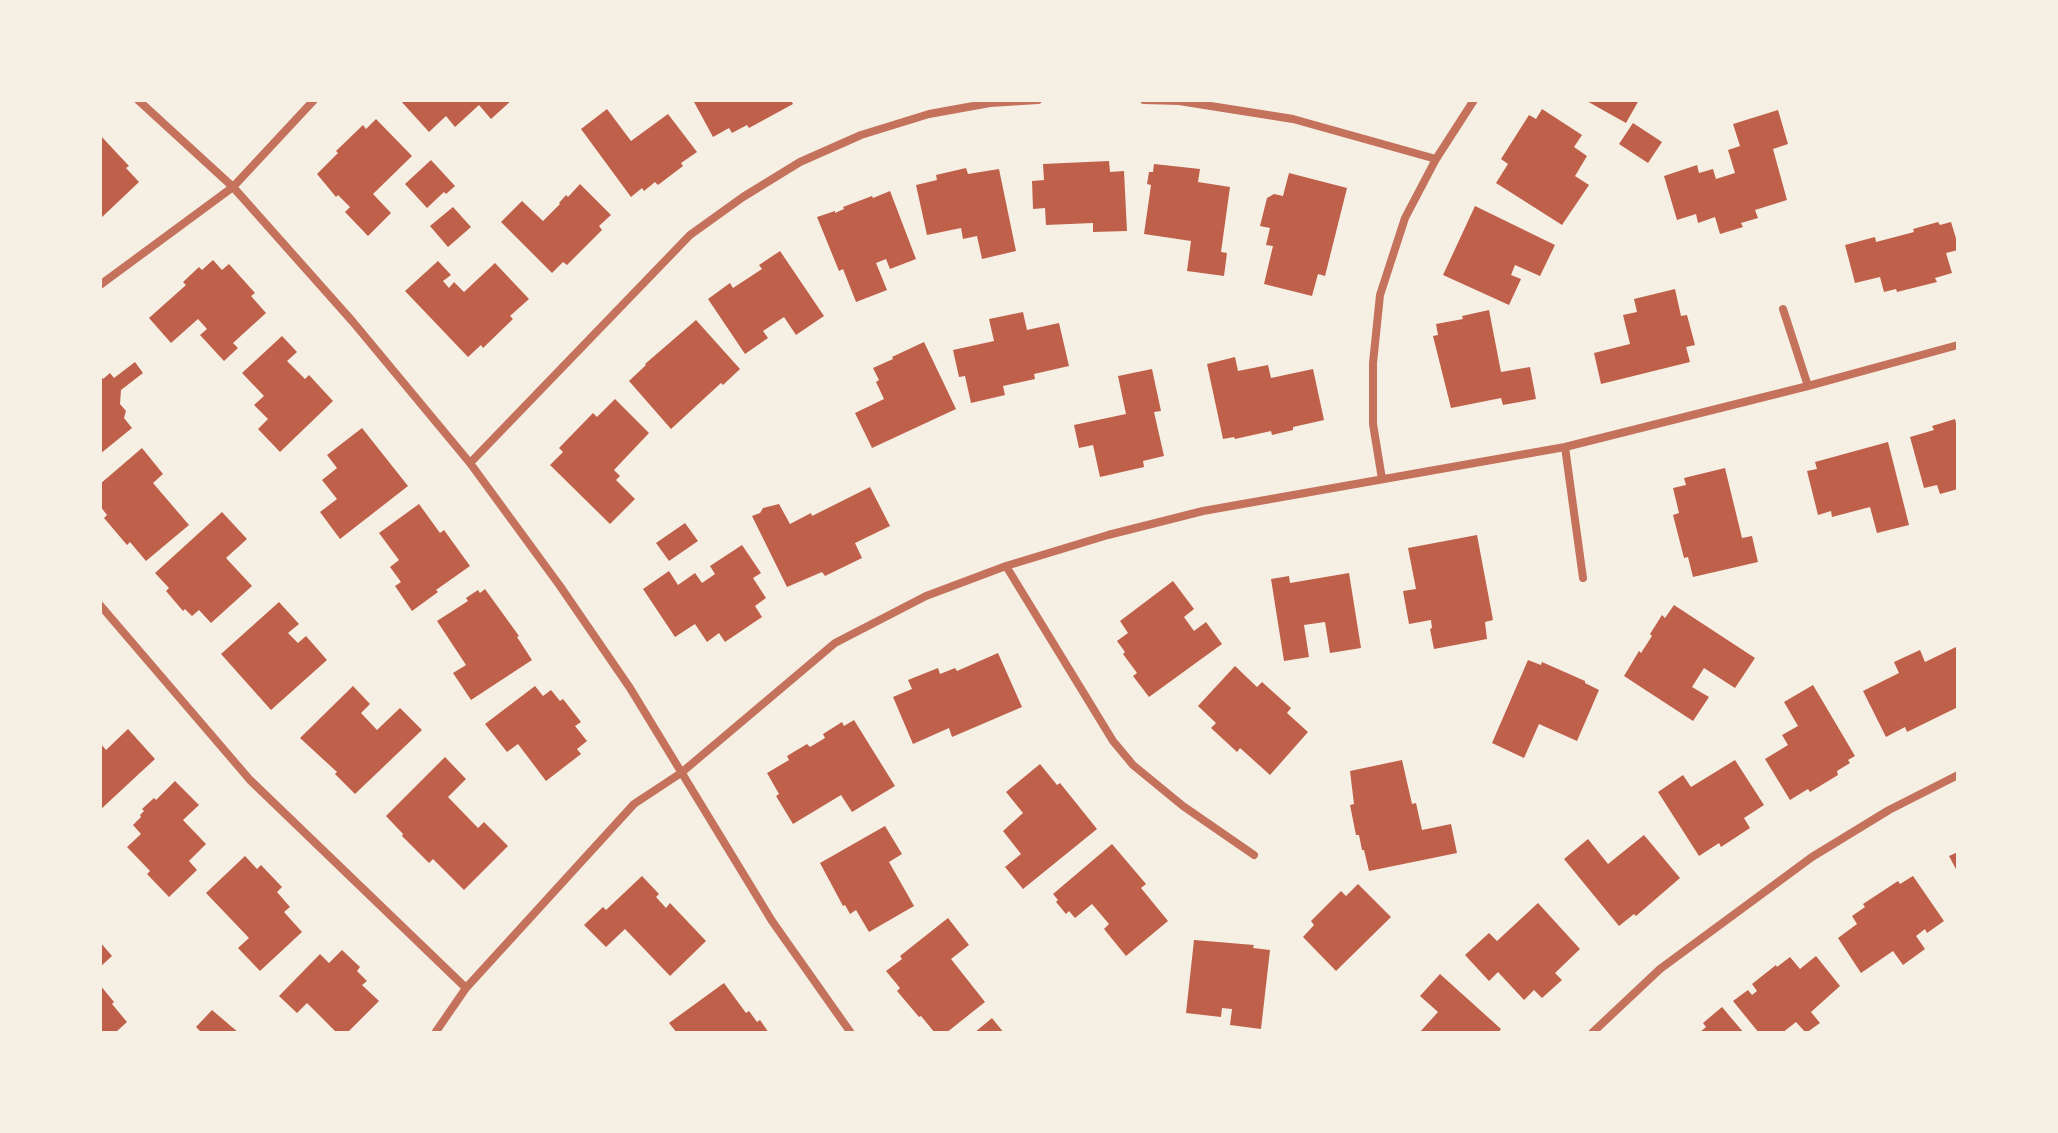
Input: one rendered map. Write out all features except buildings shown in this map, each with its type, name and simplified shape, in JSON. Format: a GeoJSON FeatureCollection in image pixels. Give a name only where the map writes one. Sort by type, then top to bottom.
{"type":"FeatureCollection","features":[{"type":"Feature","properties":{"kind":"street"},"geometry":{"type":"LineString","coordinates":[[138,100],[233,187],[353,322],[470,463],[630,688],[772,921],[851,1033]]}},
{"type":"Feature","properties":{"kind":"street"},"geometry":{"type":"LineString","coordinates":[[100,285],[233,187],[314,100]]}},
{"type":"Feature","properties":{"kind":"street"},"geometry":{"type":"LineString","coordinates":[[470,463],[690,235],[743,197],[800,162],[861,135],[929,114],[990,103],[1038,100]]}},
{"type":"Feature","properties":{"kind":"street"},"geometry":{"type":"LineString","coordinates":[[1144,100],[1179,101],[1293,119],[1436,159]]}},
{"type":"Feature","properties":{"kind":"street"},"geometry":{"type":"LineString","coordinates":[[1382,479],[1373,424],[1373,363],[1380,295],[1405,218],[1436,159],[1474,100]]}},
{"type":"Feature","properties":{"kind":"street"},"geometry":{"type":"LineString","coordinates":[[1783,309],[1808,386]]}},
{"type":"Feature","properties":{"kind":"street"},"geometry":{"type":"LineString","coordinates":[[435,1033],[466,988],[634,804],[681,773],[835,643],[926,596],[1006,566],[1108,535],[1203,511],[1565,447],[1958,345]]}},
{"type":"Feature","properties":{"kind":"street"},"geometry":{"type":"LineString","coordinates":[[1565,447],[1583,578]]}},
{"type":"Feature","properties":{"kind":"street"},"geometry":{"type":"LineString","coordinates":[[1006,566],[1113,741],[1133,765],[1183,806],[1254,855]]}},
{"type":"Feature","properties":{"kind":"street"},"geometry":{"type":"LineString","coordinates":[[100,605],[250,780],[466,988]]}},
{"type":"Feature","properties":{"kind":"street"},"geometry":{"type":"LineString","coordinates":[[1592,1033],[1660,969],[1812,857],[1889,810],[1958,775]]}}]}
